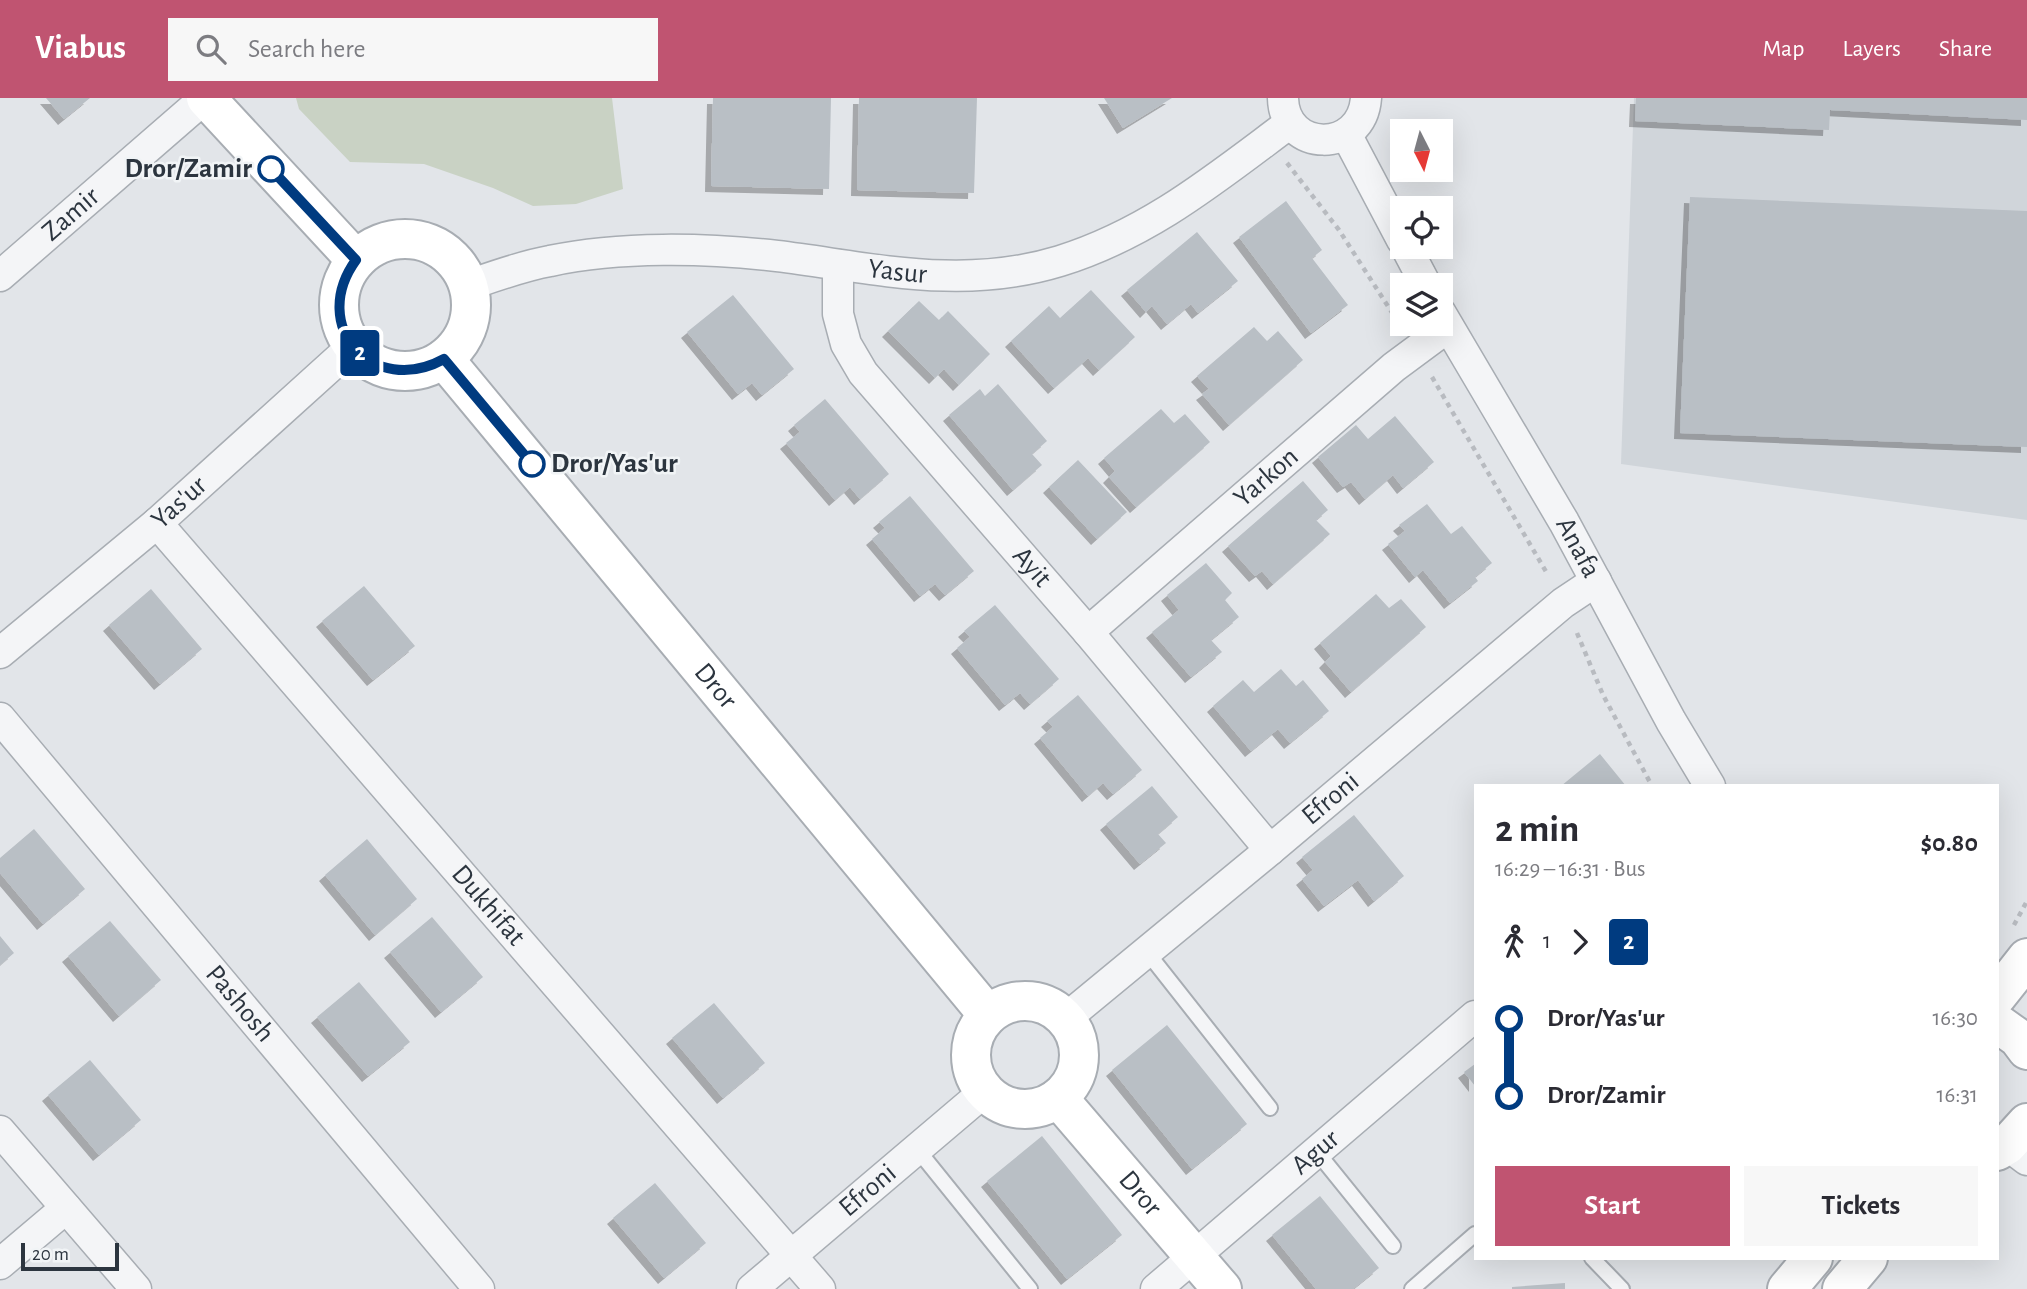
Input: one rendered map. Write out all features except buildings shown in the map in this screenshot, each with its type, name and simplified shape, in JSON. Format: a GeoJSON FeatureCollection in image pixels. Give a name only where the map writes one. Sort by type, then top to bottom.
{"type":"FeatureCollection","features":[{"type":"Feature","properties":{"kind":"street"},"geometry":{"type":"LineString","coordinates":[[206,98],[356,260]]}},
{"type":"Feature","properties":{"kind":"street","name":"Zamir"},"geometry":{"type":"LineString","coordinates":[[0,276],[206,98]]}},
{"type":"Feature","properties":{"kind":"street"},"geometry":{"type":"LineString","coordinates":[[1280,120],[1309,138],[1334,139],[1346,134],[1356,125],[1363,114],[1366,98]]}},
{"type":"Feature","properties":{"kind":"street","name":"Yasur"},"geometry":{"type":"LineString","coordinates":[[469,285],[550,261],[618,251],[688,251],[774,256],[894,274],[943,277],[1000,274],[1059,261],[1121,237],[1190,199],[1280,120]]}},
{"type":"Feature","properties":{"kind":"street"},"geometry":{"type":"LineString","coordinates":[[1346,134],[1390,217]]}},
{"type":"Feature","properties":{"kind":"street"},"geometry":{"type":"LineString","coordinates":[[420,240],[436,246],[461,270],[469,285],[471,318],[466,334],[444,359],[430,367],[396,371],[380,366],[365,358],[353,346],[342,325],[339,302],[347,273],[356,260],[369,249],[386,242],[420,240]]}},
{"type":"Feature","properties":{"kind":"street","name":"Ayit"},"geometry":{"type":"LineString","coordinates":[[838,264],[838,314],[846,344],[863,373],[1087,632],[1270,850]]}},
{"type":"Feature","properties":{"kind":"street","name":"Anafa"},"geometry":{"type":"LineString","coordinates":[[1453,335],[1564,522],[1671,721],[1709,784]]}},
{"type":"Feature","properties":{"kind":"street","name":"Yarkon"},"geometry":{"type":"LineString","coordinates":[[1087,632],[1383,376],[1416,351],[1430,336]]}},
{"type":"Feature","properties":{"kind":"street","name":"Yas'ur"},"geometry":{"type":"LineString","coordinates":[[0,653],[157,523],[353,346]]}},
{"type":"Feature","properties":{"kind":"street","name":"Dror"},"geometry":{"type":"LineString","coordinates":[[444,359],[988,1015]]}},
{"type":"Feature","properties":{"kind":"street","name":"Dukhifat"},"geometry":{"type":"LineString","coordinates":[[157,523],[820,1289]]}},
{"type":"Feature","properties":{"kind":"street","name":"Efroni"},"geometry":{"type":"LineString","coordinates":[[1065,1019],[1563,603],[1595,581]]}},
{"type":"Feature","properties":{"kind":"street","name":"Pashosh"},"geometry":{"type":"LineString","coordinates":[[0,718],[479,1289]]}},
{"type":"Feature","properties":{"kind":"street"},"geometry":{"type":"LineString","coordinates":[[1999,993],[2027,958]]}},
{"type":"Feature","properties":{"kind":"street"},"geometry":{"type":"LineString","coordinates":[[1028,1002],[1042,1004],[1065,1019],[1075,1035],[1079,1051],[1078,1069],[1070,1085],[1058,1098],[1044,1106],[1012,1108],[997,1102],[984,1092],[975,1078],[970,1061],[974,1037],[988,1015],[1000,1007],[1028,1002]]}},
{"type":"Feature","properties":{"kind":"street","name":"Agur"},"geometry":{"type":"LineString","coordinates":[[1156,1289],[1474,1017]]}},
{"type":"Feature","properties":{"kind":"street"},"geometry":{"type":"LineString","coordinates":[[1999,1024],[2018,1038],[2027,1049]]}},
{"type":"Feature","properties":{"kind":"street","name":"Efroni"},"geometry":{"type":"LineString","coordinates":[[752,1289],[984,1092]]}},
{"type":"Feature","properties":{"kind":"street","name":"Dror"},"geometry":{"type":"LineString","coordinates":[[1058,1098],[1222,1289]]}},
{"type":"Feature","properties":{"kind":"street"},"geometry":{"type":"LineString","coordinates":[[0,1131],[136,1289]]}},
{"type":"Feature","properties":{"kind":"street"},"geometry":{"type":"LineString","coordinates":[[0,1264],[66,1208]]}},
{"type":"Feature","properties":{"kind":"street"},"geometry":{"type":"LineString","coordinates":[[1787,1289],[1811,1260]]}},
{"type":"Feature","properties":{"kind":"street"},"geometry":{"type":"LineString","coordinates":[[1842,1289],[1866,1260]]}},
{"type":"Feature","properties":{"kind":"lane"},"geometry":{"type":"LineString","coordinates":[[1147,952],[1270,1108]]}},
{"type":"Feature","properties":{"kind":"lane"},"geometry":{"type":"LineString","coordinates":[[918,1149],[1030,1289]]}},
{"type":"Feature","properties":{"kind":"lane"},"geometry":{"type":"LineString","coordinates":[[1317,1152],[1393,1246]]}},
{"type":"Feature","properties":{"kind":"lane"},"geometry":{"type":"LineString","coordinates":[[1412,1289],[1474,1235]]}},
{"type":"Feature","properties":{"kind":"lane"},"geometry":{"type":"LineString","coordinates":[[1594,1260],[1622,1289]]}},
{"type":"Feature","properties":{"kind":"path"},"geometry":{"type":"LineString","coordinates":[[1280,120],[1296,173],[1339,230],[1416,351],[1563,603],[1603,695],[1651,784]]}},
{"type":"Feature","properties":{"kind":"shaded area"},"geometry":{"type":"Polygon","coordinates":[[[1634,98],[2027,98],[2027,520],[1621,464],[1634,98]]]}},
{"type":"Feature","properties":{"kind":"green space"},"geometry":{"type":"Polygon","coordinates":[[[296,98],[612,98],[623,189],[576,204],[533,206],[493,188],[424,164],[350,162],[299,109],[296,98]]]}},
{"type":"Feature","properties":{"kind":"bus line","name":"2"},"geometry":{"type":"LineString","coordinates":[[271,169],[356,260],[341,287],[339,302],[340,318],[353,346],[365,358],[396,371],[430,367],[444,359],[532,464]]}},
{"type":"Feature","properties":{"kind":"place","name":"Dror/Zamir"},"geometry":{"type":"Point","coordinates":[271,169]}},
{"type":"Feature","properties":{"kind":"place","name":"Dror/Yas'ur"},"geometry":{"type":"Point","coordinates":[532,464]}}]}
